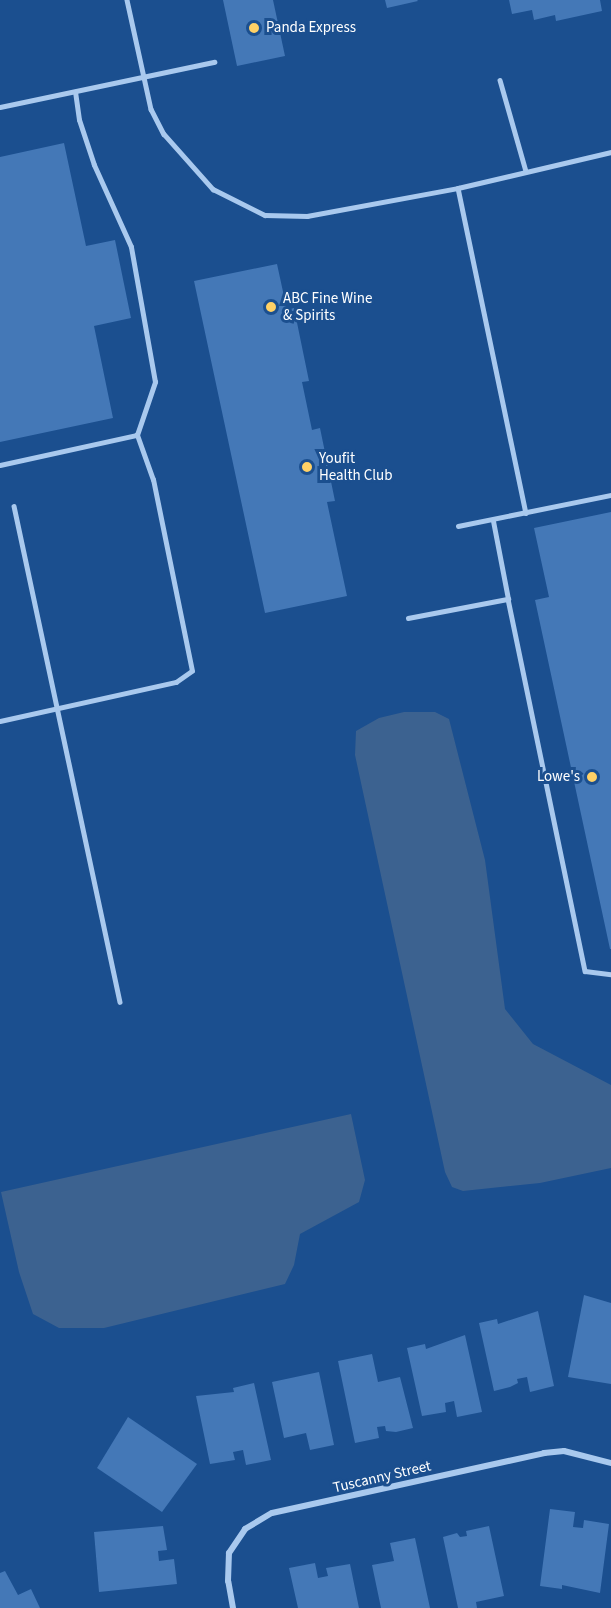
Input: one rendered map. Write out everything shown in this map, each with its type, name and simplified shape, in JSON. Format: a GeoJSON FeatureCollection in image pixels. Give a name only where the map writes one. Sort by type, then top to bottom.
{"type":"FeatureCollection","features":[{"type":"Feature","properties":{"kind":"street","name":"Tuscanny Street"},"geometry":{"type":"LineString","coordinates":[[234,1608],[228,1581],[230,1553],[245,1529],[273,1514],[544,1453],[574,1453],[611,1463]]}},
{"type":"Feature","properties":{"kind":"lane"},"geometry":{"type":"LineString","coordinates":[[127,0],[151,109],[174,149],[213,189],[256,212],[307,216],[458,188],[611,152]]}},
{"type":"Feature","properties":{"kind":"lane"},"geometry":{"type":"LineString","coordinates":[[0,107],[214,62]]}},
{"type":"Feature","properties":{"kind":"lane"},"geometry":{"type":"LineString","coordinates":[[500,80],[526,171]]}},
{"type":"Feature","properties":{"kind":"lane"},"geometry":{"type":"LineString","coordinates":[[0,721],[176,682],[192,671],[153,480],[137,435],[155,382],[137,280],[123,224],[90,154],[75,92]]}},
{"type":"Feature","properties":{"kind":"lane"},"geometry":{"type":"LineString","coordinates":[[458,188],[526,513]]}},
{"type":"Feature","properties":{"kind":"lane"},"geometry":{"type":"LineString","coordinates":[[0,465],[137,435]]}},
{"type":"Feature","properties":{"kind":"lane"},"geometry":{"type":"LineString","coordinates":[[458,526],[493,521],[611,495]]}},
{"type":"Feature","properties":{"kind":"lane"},"geometry":{"type":"LineString","coordinates":[[14,506],[60,707],[120,1002]]}},
{"type":"Feature","properties":{"kind":"lane"},"geometry":{"type":"LineString","coordinates":[[493,521],[585,971],[611,974]]}},
{"type":"Feature","properties":{"kind":"lane"},"geometry":{"type":"LineString","coordinates":[[408,618],[508,599]]}},
{"type":"Feature","properties":{"kind":"water"},"geometry":{"type":"Polygon","coordinates":[[[404,712],[435,712],[449,719],[485,860],[505,1009],[533,1044],[611,1085],[611,1168],[540,1183],[463,1191],[452,1187],[445,1172],[355,755],[356,731],[379,718],[404,712]]]}},
{"type":"Feature","properties":{"kind":"water"},"geometry":{"type":"Polygon","coordinates":[[[351,1114],[365,1180],[359,1202],[300,1234],[294,1265],[285,1284],[104,1328],[59,1328],[33,1314],[19,1272],[1,1192],[351,1114]]]}},
{"type":"Feature","properties":{"kind":"building","name":"Panda Express"},"geometry":{"type":"Polygon","coordinates":[[[223,0],[273,0],[285,56],[237,66],[223,0]]]}},
{"type":"Feature","properties":{"kind":"building"},"geometry":{"type":"Polygon","coordinates":[[[385,0],[417,0],[418,1],[387,8],[385,0]]]}},
{"type":"Feature","properties":{"kind":"building"},"geometry":{"type":"Polygon","coordinates":[[[509,0],[600,0],[602,11],[556,21],[555,15],[534,20],[532,10],[512,14],[509,0]]]}},
{"type":"Feature","properties":{"kind":"building"},"geometry":{"type":"Polygon","coordinates":[[[64,143],[86,246],[115,240],[131,318],[94,326],[113,418],[0,442],[0,157],[64,143]]]}},
{"type":"Feature","properties":{"kind":"building"},"geometry":{"type":"Polygon","coordinates":[[[277,264],[287,310],[294,308],[309,381],[302,382],[312,430],[320,428],[335,501],[327,502],[347,596],[265,613],[194,281],[277,264]]]}},
{"type":"Feature","properties":{"kind":"building","name":"Lowe's"},"geometry":{"type":"Polygon","coordinates":[[[611,512],[610,949],[535,600],[549,597],[534,528],[611,512]]]}},
{"type":"Feature","properties":{"kind":"building"},"geometry":{"type":"Polygon","coordinates":[[[584,1295],[611,1303],[611,1384],[568,1377],[584,1295]]]}},
{"type":"Feature","properties":{"kind":"building"},"geometry":{"type":"Polygon","coordinates":[[[538,1311],[554,1386],[530,1392],[527,1377],[517,1379],[518,1383],[510,1387],[494,1391],[479,1323],[497,1319],[498,1324],[538,1311]]]}},
{"type":"Feature","properties":{"kind":"building"},"geometry":{"type":"Polygon","coordinates":[[[465,1335],[482,1412],[457,1417],[454,1401],[445,1403],[446,1412],[422,1416],[407,1348],[425,1344],[426,1349],[465,1335]]]}},
{"type":"Feature","properties":{"kind":"building"},"geometry":{"type":"Polygon","coordinates":[[[372,1354],[378,1382],[400,1377],[413,1428],[396,1432],[386,1431],[385,1426],[377,1427],[379,1438],[355,1443],[338,1361],[372,1354]]]}},
{"type":"Feature","properties":{"kind":"building"},"geometry":{"type":"Polygon","coordinates":[[[319,1372],[334,1445],[310,1450],[306,1433],[284,1438],[272,1382],[319,1372]]]}},
{"type":"Feature","properties":{"kind":"building"},"geometry":{"type":"Polygon","coordinates":[[[254,1383],[271,1460],[246,1465],[243,1450],[233,1452],[235,1460],[210,1464],[196,1396],[234,1392],[233,1388],[254,1383]]]}},
{"type":"Feature","properties":{"kind":"building"},"geometry":{"type":"Polygon","coordinates":[[[128,1417],[197,1464],[162,1512],[97,1468],[128,1417]]]}},
{"type":"Feature","properties":{"kind":"building"},"geometry":{"type":"Polygon","coordinates":[[[550,1509],[575,1512],[573,1527],[583,1528],[584,1520],[609,1524],[600,1593],[562,1585],[562,1589],[540,1586],[550,1509]]]}},
{"type":"Feature","properties":{"kind":"building"},"geometry":{"type":"Polygon","coordinates":[[[163,1526],[167,1550],[158,1551],[159,1561],[174,1559],[177,1584],[99,1592],[94,1532],[163,1526]]]}},
{"type":"Feature","properties":{"kind":"building"},"geometry":{"type":"Polygon","coordinates":[[[489,1526],[504,1596],[476,1602],[477,1608],[458,1608],[443,1537],[457,1533],[460,1537],[467,1536],[466,1531],[489,1526]]]}},
{"type":"Feature","properties":{"kind":"building"},"geometry":{"type":"Polygon","coordinates":[[[415,1538],[430,1608],[381,1608],[372,1565],[394,1561],[390,1543],[415,1538]]]}},
{"type":"Feature","properties":{"kind":"building"},"geometry":{"type":"Polygon","coordinates":[[[315,1563],[318,1578],[328,1576],[326,1568],[350,1564],[359,1608],[298,1608],[289,1568],[315,1563]]]}},
{"type":"Feature","properties":{"kind":"building"},"geometry":{"type":"Polygon","coordinates":[[[5,1571],[18,1595],[31,1589],[40,1608],[0,1608],[0,1573],[5,1571]]]}},
{"type":"Feature","properties":{"kind":"place","name":"Panda Express"},"geometry":{"type":"Point","coordinates":[254,28]}},
{"type":"Feature","properties":{"kind":"place","name":"ABC Fine Wine & Spirits"},"geometry":{"type":"Point","coordinates":[271,307]}},
{"type":"Feature","properties":{"kind":"place","name":"Youfit Health Club"},"geometry":{"type":"Point","coordinates":[307,467]}},
{"type":"Feature","properties":{"kind":"place","name":"Lowe's"},"geometry":{"type":"Point","coordinates":[592,777]}}]}
